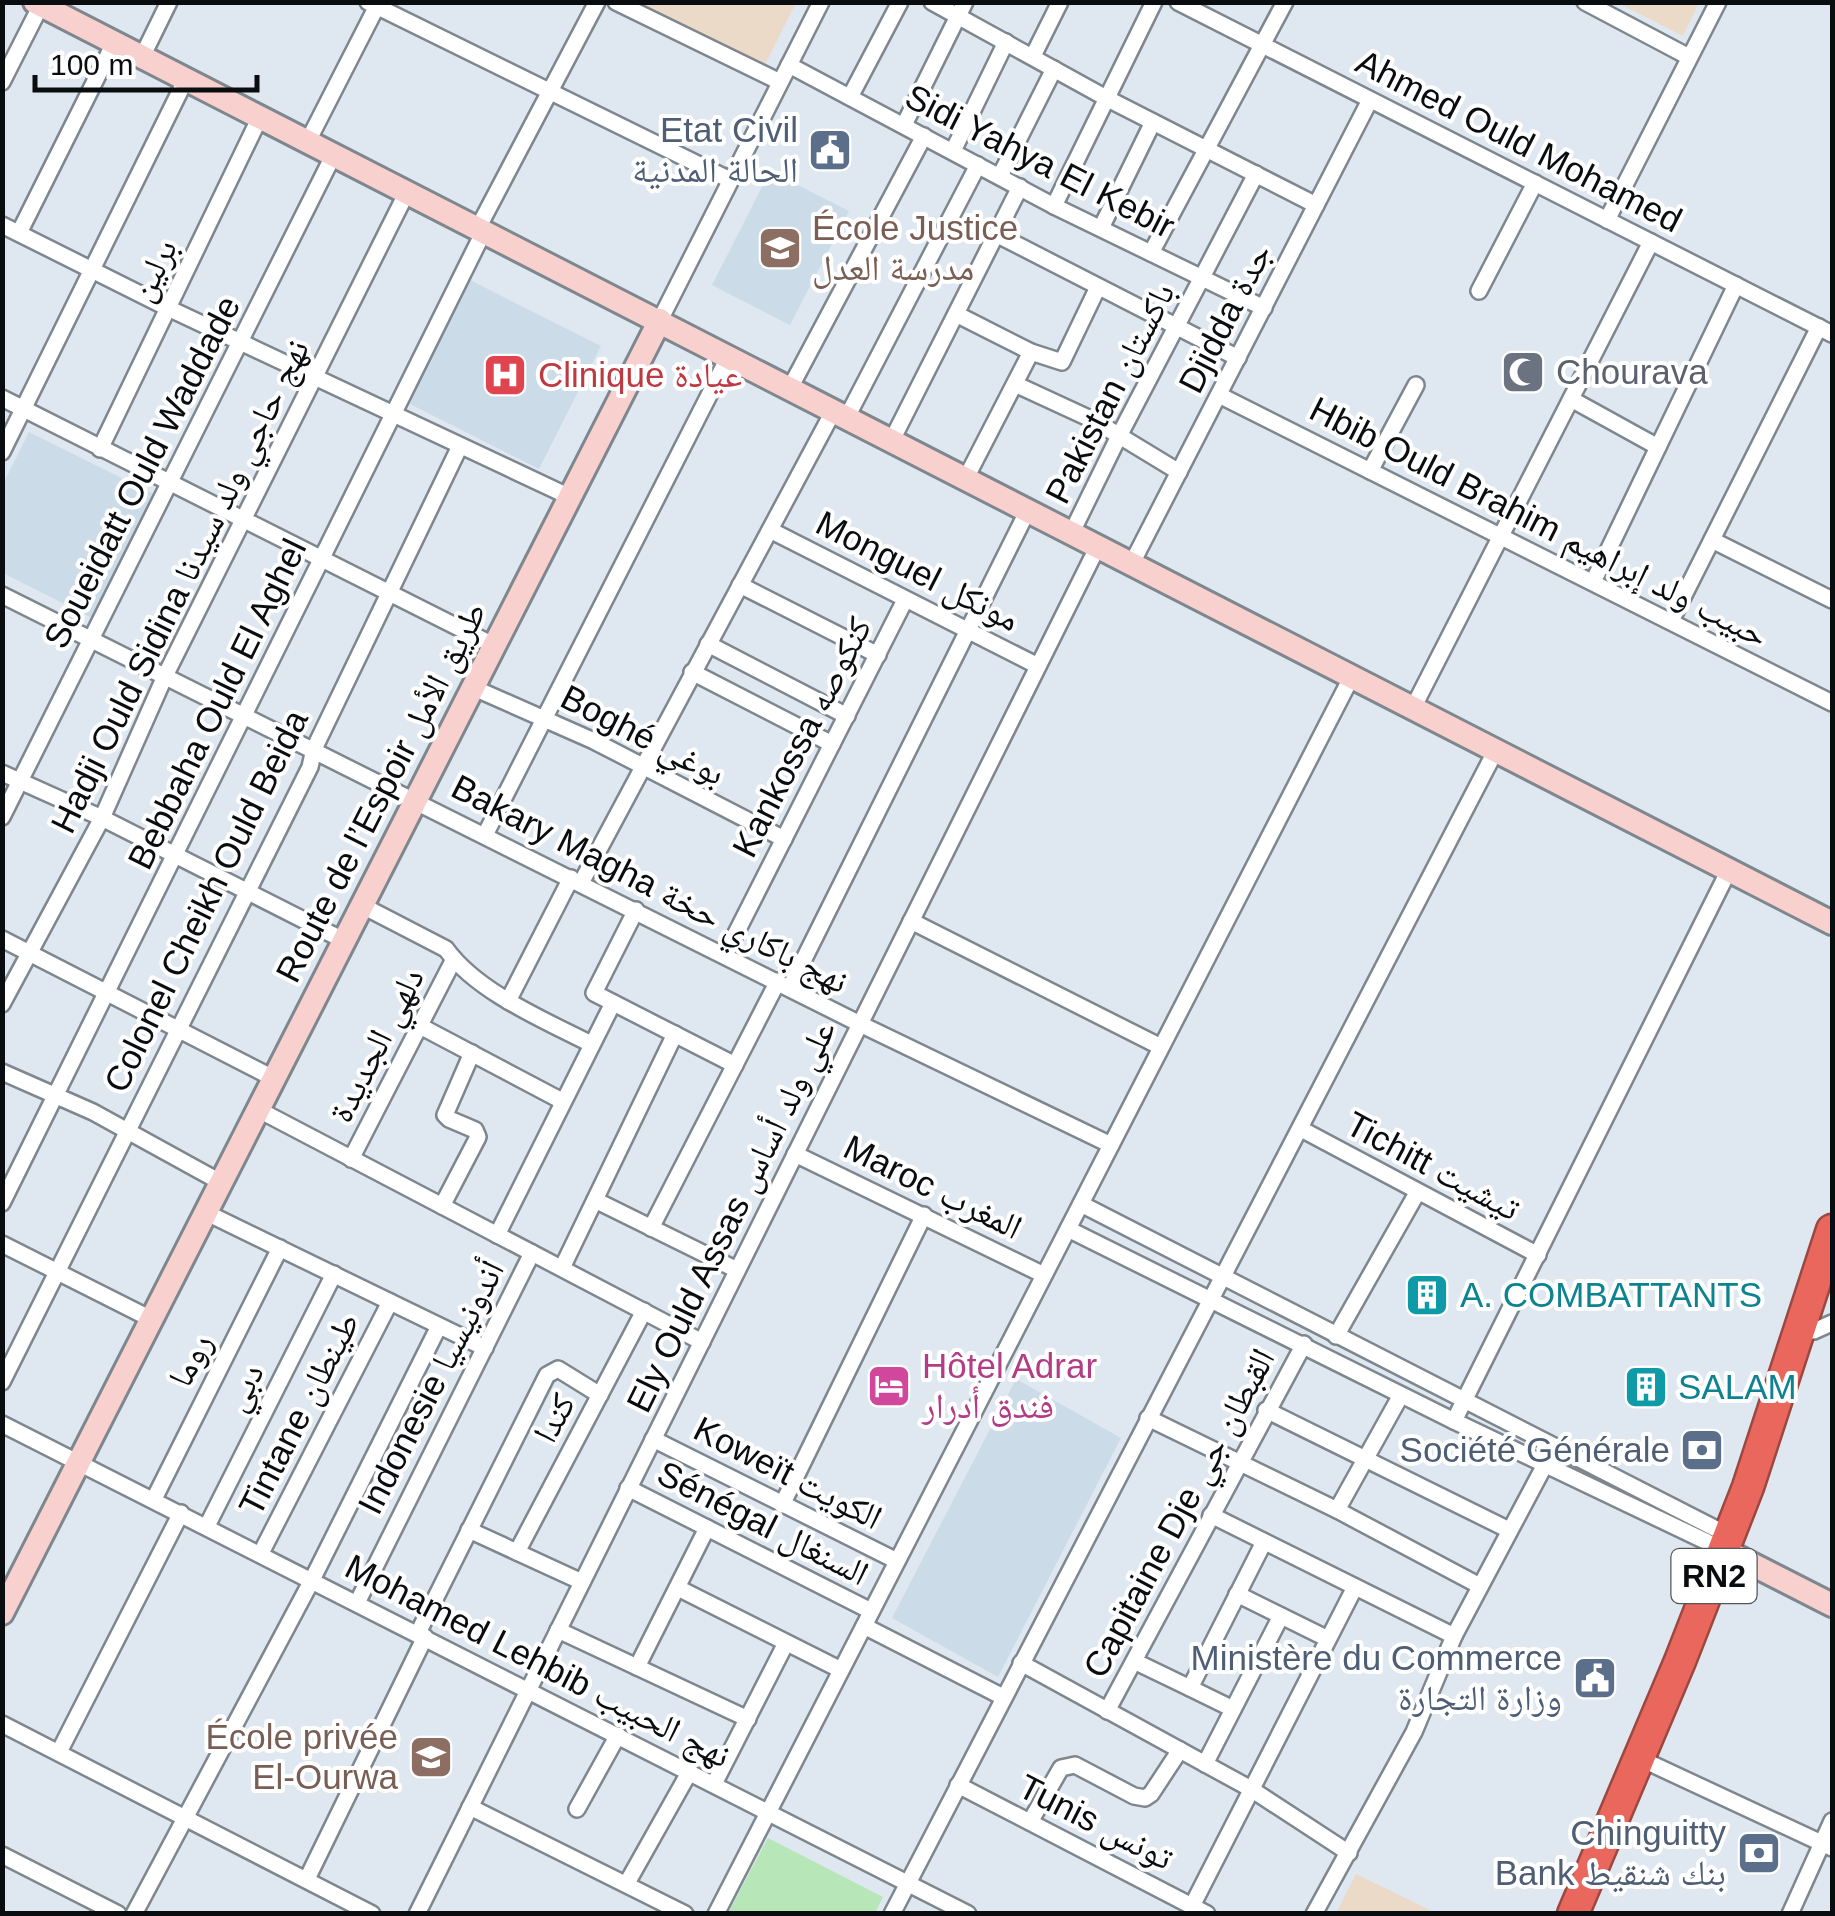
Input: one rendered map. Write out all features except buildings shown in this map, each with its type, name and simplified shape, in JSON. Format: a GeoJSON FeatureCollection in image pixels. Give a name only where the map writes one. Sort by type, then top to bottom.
{"type":"FeatureCollection","features":[{"type":"Feature","properties":{"kind":"highway","name":"RN2"},"geometry":{"type":"LineString","coordinates":[[1733,1546],[1832,1230]]}},
{"type":"Feature","properties":{"kind":"highway","name":"RN2"},"geometry":{"type":"LineString","coordinates":[[1590,1914],[1646,1760],[1824,1327],[1832,1273]]}},
{"type":"Feature","properties":{"kind":"highway","name":"RN2"},"geometry":{"type":"LineString","coordinates":[[1573,1914],[1646,1760]]}},
{"type":"Feature","properties":{"kind":"street"},"geometry":{"type":"LineString","coordinates":[[142,56],[169,2]]}},
{"type":"Feature","properties":{"kind":"street","name":"Bebbaha Ould El Aghel"},"geometry":{"type":"LineString","coordinates":[[2,1203],[597,2]]}},
{"type":"Feature","properties":{"kind":"street"},"geometry":{"type":"LineString","coordinates":[[616,2],[780,82]]}},
{"type":"Feature","properties":{"kind":"street","name":"Route de l’Espoir طريق الأمل"},"geometry":{"type":"LineString","coordinates":[[2,1613],[821,2]]}},
{"type":"Feature","properties":{"kind":"street"},"geometry":{"type":"LineString","coordinates":[[850,97],[900,2]]}},
{"type":"Feature","properties":{"kind":"street"},"geometry":{"type":"LineString","coordinates":[[932,2],[962,9],[1006,42],[1054,69],[1316,205]]}},
{"type":"Feature","properties":{"kind":"street"},"geometry":{"type":"LineString","coordinates":[[1033,56],[1060,2]]}},
{"type":"Feature","properties":{"kind":"street"},"geometry":{"type":"LineString","coordinates":[[1054,206],[1154,2]]}},
{"type":"Feature","properties":{"kind":"street","name":"Ahmed Ould Mohamed"},"geometry":{"type":"LineString","coordinates":[[1178,2],[1826,331]]}},
{"type":"Feature","properties":{"kind":"street"},"geometry":{"type":"LineString","coordinates":[[1151,252],[1285,2]]}},
{"type":"Feature","properties":{"kind":"street"},"geometry":{"type":"LineString","coordinates":[[1585,2],[1689,57]]}},
{"type":"Feature","properties":{"kind":"street"},"geometry":{"type":"LineString","coordinates":[[1607,220],[1718,2]]}},
{"type":"Feature","properties":{"kind":"street"},"geometry":{"type":"LineString","coordinates":[[2,82],[38,4],[1832,923]]}},
{"type":"Feature","properties":{"kind":"street"},"geometry":{"type":"LineString","coordinates":[[308,142],[375,4],[730,180]]}},
{"type":"Feature","properties":{"kind":"street"},"geometry":{"type":"LineString","coordinates":[[904,125],[962,9]]}},
{"type":"Feature","properties":{"kind":"street"},"geometry":{"type":"LineString","coordinates":[[952,151],[1006,42]]}},
{"type":"Feature","properties":{"kind":"street"},"geometry":{"type":"LineString","coordinates":[[19,234],[114,43]]}},
{"type":"Feature","properties":{"kind":"street","name":"Sidi Yahya El Kebir"},"geometry":{"type":"LineString","coordinates":[[789,65],[1054,206],[1264,308]]}},
{"type":"Feature","properties":{"kind":"street"},"geometry":{"type":"LineString","coordinates":[[1000,176],[1054,69]]}},
{"type":"Feature","properties":{"kind":"street"},"geometry":{"type":"LineString","coordinates":[[2,452],[186,79]]}},
{"type":"Feature","properties":{"kind":"street","name":"Djidda جدة"},"geometry":{"type":"LineString","coordinates":[[1132,563],[1370,100]]}},
{"type":"Feature","properties":{"kind":"street","name":"برلين"},"geometry":{"type":"LineString","coordinates":[[100,449],[260,117]]}},
{"type":"Feature","properties":{"kind":"street"},"geometry":{"type":"LineString","coordinates":[[1101,228],[1153,122]]}},
{"type":"Feature","properties":{"kind":"street"},"geometry":{"type":"LineString","coordinates":[[790,388],[924,136]]}},
{"type":"Feature","properties":{"kind":"street","name":"Soueidatt Ould Waddade"},"geometry":{"type":"LineString","coordinates":[[2,816],[334,154]]}},
{"type":"Feature","properties":{"kind":"street"},"geometry":{"type":"LineString","coordinates":[[508,1001],[643,768],[770,530],[841,413],[978,165]]}},
{"type":"Feature","properties":{"kind":"street","name":"Pakistan باكستان"},"geometry":{"type":"LineString","coordinates":[[1072,532],[1256,174]]}},
{"type":"Feature","properties":{"kind":"street"},"geometry":{"type":"LineString","coordinates":[[1479,291],[1535,183]]}},
{"type":"Feature","properties":{"kind":"street"},"geometry":{"type":"LineString","coordinates":[[892,440],[1020,187]]}},
{"type":"Feature","properties":{"kind":"street","name":"Hadji Ould Sidina نهج حاجي ولد سيدنا"},"geometry":{"type":"LineString","coordinates":[[2,1004],[102,818],[165,676],[407,192]]}},
{"type":"Feature","properties":{"kind":"street"},"geometry":{"type":"LineString","coordinates":[[2,225],[168,308],[570,497]]}},
{"type":"Feature","properties":{"kind":"street"},"geometry":{"type":"LineString","coordinates":[[996,234],[1238,358]]}},
{"type":"Feature","properties":{"kind":"street"},"geometry":{"type":"LineString","coordinates":[[1414,708],[1651,242]]}},
{"type":"Feature","properties":{"kind":"street"},"geometry":{"type":"LineString","coordinates":[[1594,582],[1736,285]]}},
{"type":"Feature","properties":{"kind":"street"},"geometry":{"type":"LineString","coordinates":[[956,314],[1058,362],[1065,360],[1098,287]]}},
{"type":"Feature","properties":{"kind":"street"},"geometry":{"type":"LineString","coordinates":[[1671,620],[1826,331]]}},
{"type":"Feature","properties":{"kind":"street"},"geometry":{"type":"LineString","coordinates":[[966,478],[1031,352]]}},
{"type":"Feature","properties":{"kind":"street"},"geometry":{"type":"LineString","coordinates":[[485,835],[729,356]]}},
{"type":"Feature","properties":{"kind":"street"},"geometry":{"type":"LineString","coordinates":[[1016,384],[1095,421],[1180,472]]}},
{"type":"Feature","properties":{"kind":"street"},"geometry":{"type":"LineString","coordinates":[[1370,472],[1416,386]]}},
{"type":"Feature","properties":{"kind":"street","name":"Hbib Ould Brahim حبيب ولد إبراهيم"},"geometry":{"type":"LineString","coordinates":[[1219,395],[1832,704]]}},
{"type":"Feature","properties":{"kind":"street"},"geometry":{"type":"LineString","coordinates":[[2,398],[495,646]]}},
{"type":"Feature","properties":{"kind":"street"},"geometry":{"type":"LineString","coordinates":[[1570,400],[1658,448]]}},
{"type":"Feature","properties":{"kind":"street","name":"Colonel Cheikh Ould Beida"},"geometry":{"type":"LineString","coordinates":[[2,1382],[310,768],[314,750],[460,446]]}},
{"type":"Feature","properties":{"kind":"street"},"geometry":{"type":"LineString","coordinates":[[651,1228],[735,1066],[784,984],[1028,510]]}},
{"type":"Feature","properties":{"kind":"street","name":"Monguel مونكل"},"geometry":{"type":"LineString","coordinates":[[770,530],[1038,666]]}},
{"type":"Feature","properties":{"kind":"street"},"geometry":{"type":"LineString","coordinates":[[1712,540],[1832,600]]}},
{"type":"Feature","properties":{"kind":"street","name":"Ely Ould Assas علي ولد أساس"},"geometry":{"type":"LineString","coordinates":[[417,1914],[1098,546]]}},
{"type":"Feature","properties":{"kind":"street"},"geometry":{"type":"LineString","coordinates":[[740,585],[878,655]]}},
{"type":"Feature","properties":{"kind":"street","name":"Bakary Magha نهج باكاري حخة"},"geometry":{"type":"LineString","coordinates":[[2,594],[860,1024],[1111,1145]]}},
{"type":"Feature","properties":{"kind":"street","name":"Kankossa كنكوصه"},"geometry":{"type":"LineString","coordinates":[[725,955],[905,600]]}},
{"type":"Feature","properties":{"kind":"street"},"geometry":{"type":"LineString","coordinates":[[708,644],[847,716]]}},
{"type":"Feature","properties":{"kind":"street"},"geometry":{"type":"LineString","coordinates":[[692,672],[832,744]]}},
{"type":"Feature","properties":{"kind":"street"},"geometry":{"type":"LineString","coordinates":[[716,1914],[1352,676]]}},
{"type":"Feature","properties":{"kind":"street","name":"Boghé بوغي"},"geometry":{"type":"LineString","coordinates":[[474,688],[544,718],[784,840]]}},
{"type":"Feature","properties":{"kind":"street"},"geometry":{"type":"LineString","coordinates":[[892,1914],[1496,750]]}},
{"type":"Feature","properties":{"kind":"street"},"geometry":{"type":"LineString","coordinates":[[2,773],[102,818],[345,941]]}},
{"type":"Feature","properties":{"kind":"street"},"geometry":{"type":"LineString","coordinates":[[1454,1421],[1730,870]]}},
{"type":"Feature","properties":{"kind":"street"},"geometry":{"type":"LineString","coordinates":[[363,906],[446,949],[508,1001],[590,1044]]}},
{"type":"Feature","properties":{"kind":"street"},"geometry":{"type":"LineString","coordinates":[[636,910],[594,993],[735,1066]]}},
{"type":"Feature","properties":{"kind":"street"},"geometry":{"type":"LineString","coordinates":[[911,921],[1161,1047]]}},
{"type":"Feature","properties":{"kind":"street"},"geometry":{"type":"LineString","coordinates":[[2,939],[275,1080]]}},
{"type":"Feature","properties":{"kind":"street","name":"دلهي الجديدة"},"geometry":{"type":"LineString","coordinates":[[352,1158],[454,959]]}},
{"type":"Feature","properties":{"kind":"street"},"geometry":{"type":"LineString","coordinates":[[498,1235],[590,1044],[614,1003]]}},
{"type":"Feature","properties":{"kind":"street"},"geometry":{"type":"LineString","coordinates":[[420,1026],[562,1101]]}},
{"type":"Feature","properties":{"kind":"street"},"geometry":{"type":"LineString","coordinates":[[562,1268],[674,1034]]}},
{"type":"Feature","properties":{"kind":"street"},"geometry":{"type":"LineString","coordinates":[[442,1206],[478,1137],[476,1130],[445,1114],[472,1053]]}},
{"type":"Feature","properties":{"kind":"street"},"geometry":{"type":"LineString","coordinates":[[2,1072],[57,1094],[222,1183]]}},
{"type":"Feature","properties":{"kind":"street"},"geometry":{"type":"LineString","coordinates":[[259,1110],[702,1342]]}},
{"type":"Feature","properties":{"kind":"street","name":"Tichitt تيشيت"},"geometry":{"type":"LineString","coordinates":[[1301,1129],[1538,1255]]}},
{"type":"Feature","properties":{"kind":"street","name":"Maroc المغرب"},"geometry":{"type":"LineString","coordinates":[[795,1154],[1044,1275]]}},
{"type":"Feature","properties":{"kind":"street"},"geometry":{"type":"LineString","coordinates":[[1336,1336],[1417,1193]]}},
{"type":"Feature","properties":{"kind":"street"},"geometry":{"type":"LineString","coordinates":[[594,1200],[738,1270]]}},
{"type":"Feature","properties":{"kind":"street"},"geometry":{"type":"LineString","coordinates":[[1081,1204],[1554,1446],[1832,1605]]}},
{"type":"Feature","properties":{"kind":"street"},"geometry":{"type":"LineString","coordinates":[[207,1213],[485,1348]]}},
{"type":"Feature","properties":{"kind":"street"},"geometry":{"type":"LineString","coordinates":[[782,1505],[924,1215]]}},
{"type":"Feature","properties":{"kind":"street"},"geometry":{"type":"LineString","coordinates":[[1068,1228],[1454,1421],[1832,1589]]}},
{"type":"Feature","properties":{"kind":"street"},"geometry":{"type":"LineString","coordinates":[[2,1244],[153,1320]]}},
{"type":"Feature","properties":{"kind":"street","name":"روما"},"geometry":{"type":"LineString","coordinates":[[154,1499],[280,1248]]}},
{"type":"Feature","properties":{"kind":"street","name":"Indonesie أندونيسيا"},"geometry":{"type":"LineString","coordinates":[[357,1602],[532,1253]]}},
{"type":"Feature","properties":{"kind":"street","name":"دبي"},"geometry":{"type":"LineString","coordinates":[[206,1526],[334,1274]]}},
{"type":"Feature","properties":{"kind":"street","name":"Tintane طينطان"},"geometry":{"type":"LineString","coordinates":[[261,1553],[390,1302]]}},
{"type":"Feature","properties":{"kind":"street","name":"كندا"},"geometry":{"type":"LineString","coordinates":[[517,1552],[644,1311]]}},
{"type":"Feature","properties":{"kind":"street"},"geometry":{"type":"LineString","coordinates":[[134,1914],[312,1580],[439,1326]]}},
{"type":"Feature","properties":{"kind":"street","name":"Capitaine Dje القبطان جي"},"geometry":{"type":"LineString","coordinates":[[1107,1710],[1304,1344]]}},
{"type":"Feature","properties":{"kind":"street"},"geometry":{"type":"LineString","coordinates":[[307,1879],[469,1530],[552,1369],[600,1395]]}},
{"type":"Feature","properties":{"kind":"street"},"geometry":{"type":"LineString","coordinates":[[1337,1510],[1402,1395]]}},
{"type":"Feature","properties":{"kind":"street"},"geometry":{"type":"LineString","coordinates":[[1266,1410],[1509,1530]]}},
{"type":"Feature","properties":{"kind":"street"},"geometry":{"type":"LineString","coordinates":[[1148,1418],[1337,1510],[1480,1586]]}},
{"type":"Feature","properties":{"kind":"street","name":"Mohamed Lehbib نهج الحبيب"},"geometry":{"type":"LineString","coordinates":[[2,1424],[968,1914]]}},
{"type":"Feature","properties":{"kind":"street","name":"Koweït الكويت"},"geometry":{"type":"LineString","coordinates":[[653,1439],[897,1561]]}},
{"type":"Feature","properties":{"kind":"street"},"geometry":{"type":"LineString","coordinates":[[1314,1914],[1414,1732],[1454,1636],[1554,1446]]}},
{"type":"Feature","properties":{"kind":"street","name":"Sénégal السنغال"},"geometry":{"type":"LineString","coordinates":[[628,1488],[707,1528],[1003,1697]]}},
{"type":"Feature","properties":{"kind":"street"},"geometry":{"type":"LineString","coordinates":[[59,1752],[182,1513]]}},
{"type":"Feature","properties":{"kind":"street"},"geometry":{"type":"LineString","coordinates":[[1211,1515],[1454,1636]]}},
{"type":"Feature","properties":{"kind":"street"},"geometry":{"type":"LineString","coordinates":[[637,1667],[707,1528]]}},
{"type":"Feature","properties":{"kind":"street"},"geometry":{"type":"LineString","coordinates":[[469,1530],[582,1582]]}},
{"type":"Feature","properties":{"kind":"street"},"geometry":{"type":"LineString","coordinates":[[1190,1688],[1264,1542]]}},
{"type":"Feature","properties":{"kind":"street"},"geometry":{"type":"LineString","coordinates":[[1199,1911],[1252,1788],[1354,1587]]}},
{"type":"Feature","properties":{"kind":"street"},"geometry":{"type":"LineString","coordinates":[[678,1588],[841,1670]]}},
{"type":"Feature","properties":{"kind":"street"},"geometry":{"type":"LineString","coordinates":[[1237,1594],[1328,1638]]}},
{"type":"Feature","properties":{"kind":"street"},"geometry":{"type":"LineString","coordinates":[[1205,1764],[1281,1616]]}},
{"type":"Feature","properties":{"kind":"street"},"geometry":{"type":"LineString","coordinates":[[558,1630],[748,1719]]}},
{"type":"Feature","properties":{"kind":"street"},"geometry":{"type":"LineString","coordinates":[[714,1784],[786,1643]]}},
{"type":"Feature","properties":{"kind":"street"},"geometry":{"type":"LineString","coordinates":[[1134,1661],[1233,1709]]}},
{"type":"Feature","properties":{"kind":"street"},"geometry":{"type":"LineString","coordinates":[[1021,1663],[1252,1788],[1349,1852]]}},
{"type":"Feature","properties":{"kind":"street"},"geometry":{"type":"LineString","coordinates":[[2,1724],[372,1914]]}},
{"type":"Feature","properties":{"kind":"street"},"geometry":{"type":"LineString","coordinates":[[577,1809],[618,1735]]}},
{"type":"Feature","properties":{"kind":"street"},"geometry":{"type":"LineString","coordinates":[[1030,1822],[1061,1768],[1068,1764],[1145,1798],[1180,1750]]}},
{"type":"Feature","properties":{"kind":"street"},"geometry":{"type":"LineString","coordinates":[[1646,1760],[1827,1846]]}},
{"type":"Feature","properties":{"kind":"street"},"geometry":{"type":"LineString","coordinates":[[627,1882],[690,1771]]}},
{"type":"Feature","properties":{"kind":"street","name":"Tunis تونس"},"geometry":{"type":"LineString","coordinates":[[958,1785],[1199,1911]]}},
{"type":"Feature","properties":{"kind":"street"},"geometry":{"type":"LineString","coordinates":[[470,1807],[685,1914]]}},
{"type":"Feature","properties":{"kind":"street"},"geometry":{"type":"LineString","coordinates":[[1790,1914],[1827,1846],[1832,1821]]}},
{"type":"Feature","properties":{"kind":"street"},"geometry":{"type":"LineString","coordinates":[[2,1855],[118,1914]]}},
{"type":"Feature","properties":{"kind":"shaded area"},"geometry":{"type":"Polygon","coordinates":[[[627,3],[796,3],[763,69],[627,3]]]}},
{"type":"Feature","properties":{"kind":"shaded area"},"geometry":{"type":"Polygon","coordinates":[[[1618,3],[1699,3],[1683,36],[1618,3]]]}},
{"type":"Feature","properties":{"kind":"shaded area","name":"École Justice مدرسة العدل"},"geometry":{"type":"Polygon","coordinates":[[[770,171],[849,211],[790,325],[712,285],[770,171]]]}},
{"type":"Feature","properties":{"kind":"shaded area","name":"Clinique عيادة"},"geometry":{"type":"Polygon","coordinates":[[[470,280],[601,346],[539,469],[408,403],[470,280]]]}},
{"type":"Feature","properties":{"kind":"shaded area"},"geometry":{"type":"Polygon","coordinates":[[[29,432],[156,495],[94,619],[3,573],[2,486],[29,432]]]}},
{"type":"Feature","properties":{"kind":"shaded area"},"geometry":{"type":"Polygon","coordinates":[[[1016,1379],[1121,1438],[998,1677],[892,1618],[1016,1379]]]}},
{"type":"Feature","properties":{"kind":"shaded area"},"geometry":{"type":"Polygon","coordinates":[[[1356,1874],[1436,1913],[1336,1913],[1356,1874]]]}},
{"type":"Feature","properties":{"kind":"green space"},"geometry":{"type":"Polygon","coordinates":[[[768,1838],[883,1897],[875,1913],[728,1913],[768,1838]]]}},
{"type":"Feature","properties":{"kind":"place","name":"Etat Civil الحالة المدنية"},"geometry":{"type":"Point","coordinates":[830,150]}},
{"type":"Feature","properties":{"kind":"place","name":"École Justice مدرسة العدل"},"geometry":{"type":"Point","coordinates":[780,248]}},
{"type":"Feature","properties":{"kind":"place","name":"Chourava"},"geometry":{"type":"Point","coordinates":[1523,372]}},
{"type":"Feature","properties":{"kind":"place","name":"Clinique عيادة"},"geometry":{"type":"Point","coordinates":[505,375]}},
{"type":"Feature","properties":{"kind":"place","name":"A. COMBATTANTS"},"geometry":{"type":"Point","coordinates":[1427,1295]}},
{"type":"Feature","properties":{"kind":"place","name":"Hôtel Adrar فندق أدرار"},"geometry":{"type":"Point","coordinates":[889,1386]}},
{"type":"Feature","properties":{"kind":"place","name":"SALAM"},"geometry":{"type":"Point","coordinates":[1646,1387]}},
{"type":"Feature","properties":{"kind":"place","name":"Société Générale"},"geometry":{"type":"Point","coordinates":[1702,1450]}},
{"type":"Feature","properties":{"kind":"place","name":"Ministère du Commerce وزارة التجارة"},"geometry":{"type":"Point","coordinates":[1595,1678]}},
{"type":"Feature","properties":{"kind":"place","name":"École privée El-Ourwa"},"geometry":{"type":"Point","coordinates":[431,1757]}},
{"type":"Feature","properties":{"kind":"place","name":"Chinguitty Bank بنك شنقيط"},"geometry":{"type":"Point","coordinates":[1759,1853]}}]}
